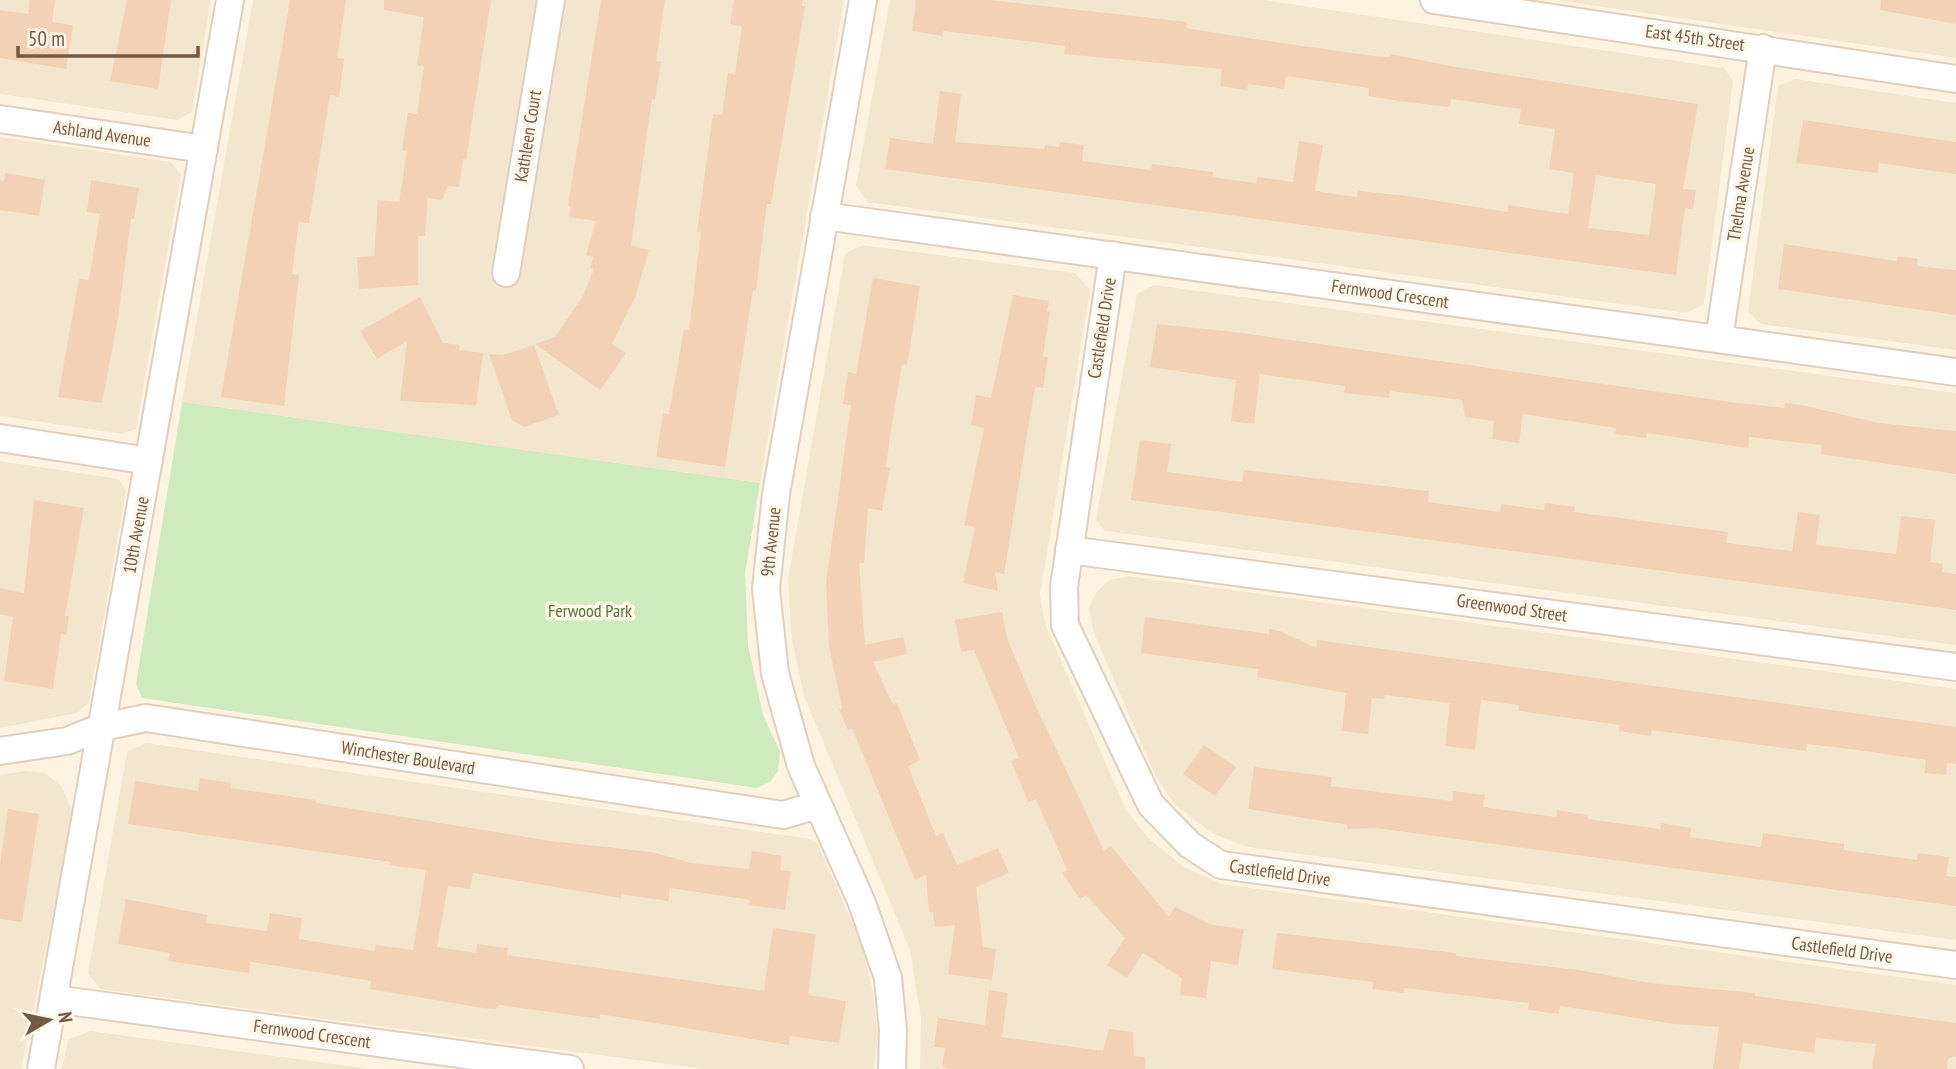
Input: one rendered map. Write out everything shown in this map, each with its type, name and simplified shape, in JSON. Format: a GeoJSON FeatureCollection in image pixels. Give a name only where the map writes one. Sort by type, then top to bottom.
{"type":"FeatureCollection","features":[{"type":"Feature","properties":{"kind":"street","name":"10th Avenue"},"geometry":{"type":"LineString","coordinates":[[41,1069],[230,0]]}},
{"type":"Feature","properties":{"kind":"street","name":"Kathleen Court"},"geometry":{"type":"LineString","coordinates":[[506,272],[551,0]]}},
{"type":"Feature","properties":{"kind":"street","name":"9th Avenue"},"geometry":{"type":"LineString","coordinates":[[863,0],[776,494],[766,589],[775,673],[801,766],[862,903],[888,978],[893,1030],[892,1069]]}},
{"type":"Feature","properties":{"kind":"street","name":"East 45th Street"},"geometry":{"type":"LineString","coordinates":[[1434,0],[1491,4],[1956,79]]}},
{"type":"Feature","properties":{"kind":"street","name":"Thelma Avenue"},"geometry":{"type":"LineString","coordinates":[[1718,339],[1763,48]]}},
{"type":"Feature","properties":{"kind":"street","name":"Ashland Avenue"},"geometry":{"type":"LineString","coordinates":[[0,119],[204,149]]}},
{"type":"Feature","properties":{"kind":"street","name":"Fernwood Crescent"},"geometry":{"type":"LineString","coordinates":[[824,215],[1956,372]]}},
{"type":"Feature","properties":{"kind":"street","name":"Castlefield Drive"},"geometry":{"type":"LineString","coordinates":[[1113,256],[1063,587],[1065,625],[1151,805],[1190,845],[1221,865],[1956,965]]}},
{"type":"Feature","properties":{"kind":"street"},"geometry":{"type":"LineString","coordinates":[[0,438],[149,461]]}},
{"type":"Feature","properties":{"kind":"street","name":"Greenwood Street"},"geometry":{"type":"LineString","coordinates":[[1069,550],[1956,667]]}},
{"type":"Feature","properties":{"kind":"street","name":"Winchester Boulevard"},"geometry":{"type":"LineString","coordinates":[[0,751],[67,741],[102,727],[146,718],[783,815],[817,805]]}},
{"type":"Feature","properties":{"kind":"street","name":"Fernwood Crescent"},"geometry":{"type":"LineString","coordinates":[[54,999],[570,1069]]}},
{"type":"Feature","properties":{"kind":"shaded area"},"geometry":{"type":"Polygon","coordinates":[[[0,0],[211,0],[192,112],[177,120],[0,94],[0,0]]]}},
{"type":"Feature","properties":{"kind":"shaded area"},"geometry":{"type":"Polygon","coordinates":[[[253,0],[844,0],[760,483],[182,402],[253,0]]]}},
{"type":"Feature","properties":{"kind":"shaded area"},"geometry":{"type":"Polygon","coordinates":[[[890,0],[1264,0],[1724,68],[1733,81],[1704,304],[1687,313],[867,202],[856,185],[890,0]]]}},
{"type":"Feature","properties":{"kind":"shaded area"},"geometry":{"type":"Polygon","coordinates":[[[1555,0],[1956,0],[1956,58],[1555,0]]]}},
{"type":"Feature","properties":{"kind":"shaded area"},"geometry":{"type":"Polygon","coordinates":[[[1796,79],[1956,103],[1956,350],[1761,324],[1748,312],[1778,86],[1796,79]]]}},
{"type":"Feature","properties":{"kind":"shaded area"},"geometry":{"type":"Polygon","coordinates":[[[0,137],[171,162],[181,175],[136,429],[122,434],[0,416],[0,137]]]}},
{"type":"Feature","properties":{"kind":"shaded area"},"geometry":{"type":"Polygon","coordinates":[[[862,245],[1075,273],[1090,290],[1040,595],[1045,624],[1126,810],[1149,839],[1184,867],[1222,884],[1956,985],[1956,1069],[920,1069],[921,1018],[910,950],[804,696],[792,641],[788,579],[845,254],[862,245]]]}},
{"type":"Feature","properties":{"kind":"shaded area"},"geometry":{"type":"Polygon","coordinates":[[[1154,285],[1956,393],[1956,645],[1105,531],[1096,520],[1137,294],[1154,285]]]}},
{"type":"Feature","properties":{"kind":"shaded area"},"geometry":{"type":"Polygon","coordinates":[[[0,461],[119,479],[126,491],[89,702],[77,713],[0,728],[0,461]]]}},
{"type":"Feature","properties":{"kind":"shaded area"},"geometry":{"type":"Polygon","coordinates":[[[1129,576],[1956,689],[1956,940],[1247,847],[1212,833],[1175,805],[1156,777],[1093,631],[1089,607],[1097,591],[1110,580],[1129,576]]]}},
{"type":"Feature","properties":{"kind":"shaded area"},"geometry":{"type":"Polygon","coordinates":[[[146,743],[810,839],[818,844],[861,943],[873,991],[878,1036],[874,1069],[705,1069],[100,989],[88,973],[127,752],[146,743]]]}},
{"type":"Feature","properties":{"kind":"shaded area"},"geometry":{"type":"Polygon","coordinates":[[[26,771],[45,773],[61,786],[71,807],[71,828],[21,1069],[0,1069],[0,775],[26,771]]]}},
{"type":"Feature","properties":{"kind":"shaded area"},"geometry":{"type":"Polygon","coordinates":[[[90,1031],[371,1069],[62,1069],[68,1040],[90,1031]]]}},
{"type":"Feature","properties":{"kind":"green space","name":"Ferwood Park"},"geometry":{"type":"Polygon","coordinates":[[[182,402],[760,483],[745,574],[748,645],[763,715],[780,752],[778,771],[770,782],[757,788],[142,698],[136,684],[182,402]]]}},
{"type":"Feature","properties":{"kind":"building"},"geometry":{"type":"Polygon","coordinates":[[[30,0],[55,0],[52,22],[73,25],[66,69],[0,58],[0,10],[28,14],[30,0]]]}},
{"type":"Feature","properties":{"kind":"building"},"geometry":{"type":"Polygon","coordinates":[[[127,0],[171,0],[158,89],[110,81],[127,0]]]}},
{"type":"Feature","properties":{"kind":"building"},"geometry":{"type":"Polygon","coordinates":[[[290,0],[346,0],[337,58],[344,59],[339,97],[330,95],[309,223],[299,222],[292,274],[299,275],[284,406],[221,397],[290,0]]]}},
{"type":"Feature","properties":{"kind":"building"},"geometry":{"type":"Polygon","coordinates":[[[384,0],[491,0],[466,160],[463,159],[459,187],[448,186],[442,200],[428,198],[425,236],[418,236],[418,285],[359,289],[357,257],[374,256],[378,200],[399,202],[407,151],[402,150],[408,113],[417,114],[424,66],[417,65],[424,17],[384,10],[384,0]]]}},
{"type":"Feature","properties":{"kind":"building"},"geometry":{"type":"Polygon","coordinates":[[[601,0],[665,0],[656,61],[661,62],[655,100],[652,99],[631,245],[649,250],[636,295],[612,344],[626,353],[600,390],[535,344],[555,337],[583,296],[594,269],[590,268],[593,257],[586,255],[596,221],[569,217],[571,207],[568,206],[601,0]]]}},
{"type":"Feature","properties":{"kind":"building"},"geometry":{"type":"Polygon","coordinates":[[[734,0],[803,0],[802,6],[805,6],[771,204],[767,204],[756,290],[753,290],[725,467],[656,457],[663,413],[669,414],[684,329],[689,330],[701,232],[697,232],[713,114],[722,115],[728,73],[735,74],[742,26],[730,24],[734,0]]]}},
{"type":"Feature","properties":{"kind":"building"},"geometry":{"type":"Polygon","coordinates":[[[916,0],[989,0],[1187,22],[1186,28],[1254,39],[1374,56],[1390,57],[1391,54],[1455,67],[1698,104],[1683,189],[1696,190],[1693,209],[1685,208],[1676,275],[885,169],[890,138],[933,144],[940,91],[961,94],[955,142],[1044,149],[1045,145],[1059,147],[1060,142],[1084,145],[1082,161],[1151,170],[1152,164],[1213,172],[1212,177],[1256,183],[1257,177],[1293,182],[1299,141],[1323,145],[1315,191],[1357,197],[1358,191],[1508,212],[1508,205],[1568,214],[1574,173],[1549,169],[1555,129],[1519,124],[1521,109],[1451,99],[1449,107],[1399,101],[1368,96],[1369,88],[1286,76],[1284,89],[1248,84],[1247,90],[1220,86],[1222,69],[1064,54],[1065,46],[943,31],[942,36],[912,31],[916,0]],[[1596,175],[1588,228],[1649,235],[1656,184],[1596,175]]]}},
{"type":"Feature","properties":{"kind":"building"},"geometry":{"type":"Polygon","coordinates":[[[1881,0],[1956,0],[1956,24],[1880,10],[1881,0]]]}},
{"type":"Feature","properties":{"kind":"building"},"geometry":{"type":"Polygon","coordinates":[[[1803,120],[1956,142],[1956,174],[1879,163],[1878,173],[1796,163],[1803,120]]]}},
{"type":"Feature","properties":{"kind":"building"},"geometry":{"type":"Polygon","coordinates":[[[5,173],[45,180],[39,216],[0,210],[0,180],[4,181],[5,173]]]}},
{"type":"Feature","properties":{"kind":"building"},"geometry":{"type":"Polygon","coordinates":[[[91,180],[139,188],[134,219],[131,219],[118,318],[102,403],[58,397],[79,279],[89,280],[100,214],[87,212],[91,180]]]}},
{"type":"Feature","properties":{"kind":"building"},"geometry":{"type":"Polygon","coordinates":[[[1784,244],[1897,261],[1898,256],[1918,259],[1917,266],[1956,270],[1956,315],[1778,289],[1784,244]]]}},
{"type":"Feature","properties":{"kind":"building"},"geometry":{"type":"Polygon","coordinates":[[[873,278],[920,286],[907,365],[902,364],[886,467],[890,468],[882,511],[868,508],[864,563],[859,563],[865,645],[903,637],[907,654],[873,662],[893,705],[897,703],[920,760],[908,766],[936,836],[943,833],[957,865],[998,848],[1009,873],[976,887],[983,947],[996,949],[992,980],[948,974],[955,925],[935,927],[933,912],[929,912],[926,875],[915,880],[852,728],[848,730],[839,709],[842,708],[829,646],[826,583],[851,405],[843,404],[848,372],[856,374],[873,278]]]}},
{"type":"Feature","properties":{"kind":"building"},"geometry":{"type":"Polygon","coordinates":[[[1013,295],[1049,301],[1047,311],[1050,312],[1043,356],[1048,357],[1043,388],[1035,387],[1004,574],[995,572],[998,591],[963,583],[975,527],[964,525],[984,428],[971,425],[976,395],[991,398],[1013,295]]]}},
{"type":"Feature","properties":{"kind":"building"},"geometry":{"type":"Polygon","coordinates":[[[420,297],[443,343],[460,345],[459,350],[483,353],[476,405],[400,401],[407,341],[377,359],[360,331],[420,297]]]}},
{"type":"Feature","properties":{"kind":"building"},"geometry":{"type":"Polygon","coordinates":[[[1157,324],[1234,332],[1738,403],[1784,408],[1785,403],[1802,405],[1878,423],[1956,431],[1956,474],[1821,454],[1822,445],[1749,437],[1748,448],[1647,433],[1646,438],[1615,434],[1616,428],[1523,414],[1519,443],[1492,439],[1494,421],[1465,417],[1462,400],[1390,391],[1389,398],[1344,393],[1345,386],[1260,374],[1254,424],[1231,421],[1236,380],[1150,367],[1157,324]]]}},
{"type":"Feature","properties":{"kind":"building"},"geometry":{"type":"Polygon","coordinates":[[[534,345],[559,415],[524,427],[512,420],[489,354],[503,355],[534,345]]]}},
{"type":"Feature","properties":{"kind":"building"},"geometry":{"type":"Polygon","coordinates":[[[1140,440],[1171,444],[1167,472],[1242,482],[1244,470],[1429,491],[1428,502],[1500,512],[1501,504],[1544,510],[1545,503],[1575,507],[1574,512],[1728,532],[1726,543],[1792,551],[1798,512],[1820,515],[1816,545],[1896,554],[1901,516],[1935,520],[1930,562],[1943,564],[1942,572],[1956,574],[1956,610],[1131,500],[1140,440]]]}},
{"type":"Feature","properties":{"kind":"building"},"geometry":{"type":"Polygon","coordinates":[[[34,500],[84,508],[65,616],[69,616],[66,635],[61,634],[53,689],[4,681],[13,617],[0,614],[0,588],[24,593],[34,500]]]}},
{"type":"Feature","properties":{"kind":"building"},"geometry":{"type":"Polygon","coordinates":[[[1002,612],[1007,638],[1034,702],[1104,851],[1111,846],[1169,917],[1175,907],[1212,925],[1244,929],[1238,965],[1211,961],[1206,998],[1180,995],[1182,978],[1143,953],[1127,978],[1107,965],[1125,938],[1086,895],[1080,899],[1062,873],[1067,870],[1036,799],[1028,802],[1011,761],[1019,758],[974,650],[961,652],[955,620],[1002,612]]]}},
{"type":"Feature","properties":{"kind":"building"},"geometry":{"type":"Polygon","coordinates":[[[1145,617],[1269,634],[1269,629],[1280,631],[1316,648],[1317,640],[1956,727],[1956,764],[1947,763],[1946,775],[1924,773],[1926,760],[1807,744],[1806,751],[1652,730],[1651,736],[1619,731],[1620,725],[1519,711],[1519,705],[1481,700],[1475,750],[1445,746],[1450,703],[1385,695],[1384,699],[1372,698],[1368,734],[1342,731],[1346,693],[1257,677],[1258,669],[1141,653],[1145,617]]]}},
{"type":"Feature","properties":{"kind":"building"},"geometry":{"type":"Polygon","coordinates":[[[1204,745],[1236,767],[1215,796],[1183,774],[1204,745]]]}},
{"type":"Feature","properties":{"kind":"building"},"geometry":{"type":"Polygon","coordinates":[[[1254,767],[1332,777],[1331,786],[1452,801],[1453,791],[1485,795],[1483,807],[1556,817],[1557,810],[1588,815],[1588,819],[1660,829],[1661,823],[1691,828],[1690,837],[1761,847],[1763,833],[1844,844],[1844,850],[1917,860],[1918,853],[1949,857],[1946,876],[1956,877],[1956,906],[1376,828],[1347,829],[1348,825],[1248,809],[1254,767]]]}},
{"type":"Feature","properties":{"kind":"building"},"geometry":{"type":"Polygon","coordinates":[[[200,778],[231,783],[230,788],[316,800],[316,803],[551,841],[652,852],[691,863],[749,869],[752,851],[782,856],[780,870],[791,871],[785,910],[749,905],[750,900],[670,888],[668,901],[621,894],[621,898],[473,873],[470,889],[448,886],[437,947],[476,953],[477,944],[508,948],[507,955],[764,991],[773,928],[816,934],[808,995],[846,1001],[839,1043],[790,1036],[789,1045],[600,1014],[600,1019],[499,1005],[495,1009],[483,1008],[370,989],[371,981],[304,970],[250,962],[249,973],[168,961],[170,953],[118,944],[126,899],[208,915],[206,923],[267,931],[270,913],[302,918],[299,939],[375,951],[376,945],[413,950],[426,870],[390,865],[391,862],[128,824],[135,781],[198,791],[200,778]]]}},
{"type":"Feature","properties":{"kind":"building"},"geometry":{"type":"Polygon","coordinates":[[[8,809],[39,814],[22,922],[0,919],[0,864],[8,809]]]}},
{"type":"Feature","properties":{"kind":"building"},"geometry":{"type":"Polygon","coordinates":[[[1277,933],[1456,953],[1456,956],[1579,970],[1650,983],[1755,993],[1755,996],[1956,1023],[1956,1056],[1948,1059],[1947,1069],[1872,1069],[1876,1044],[1816,1038],[1814,1053],[1743,1043],[1739,1069],[1713,1069],[1719,1027],[1674,1024],[1560,1006],[1559,1014],[1528,1010],[1529,1003],[1404,988],[1404,993],[1372,989],[1373,982],[1272,969],[1277,933]]]}},
{"type":"Feature","properties":{"kind":"building"},"geometry":{"type":"Polygon","coordinates":[[[989,990],[1008,993],[1002,1037],[1103,1051],[1109,1029],[1133,1032],[1134,1056],[1145,1057],[1145,1069],[949,1069],[942,1066],[945,1048],[934,1047],[938,1018],[985,1025],[989,990]]]}}]}
